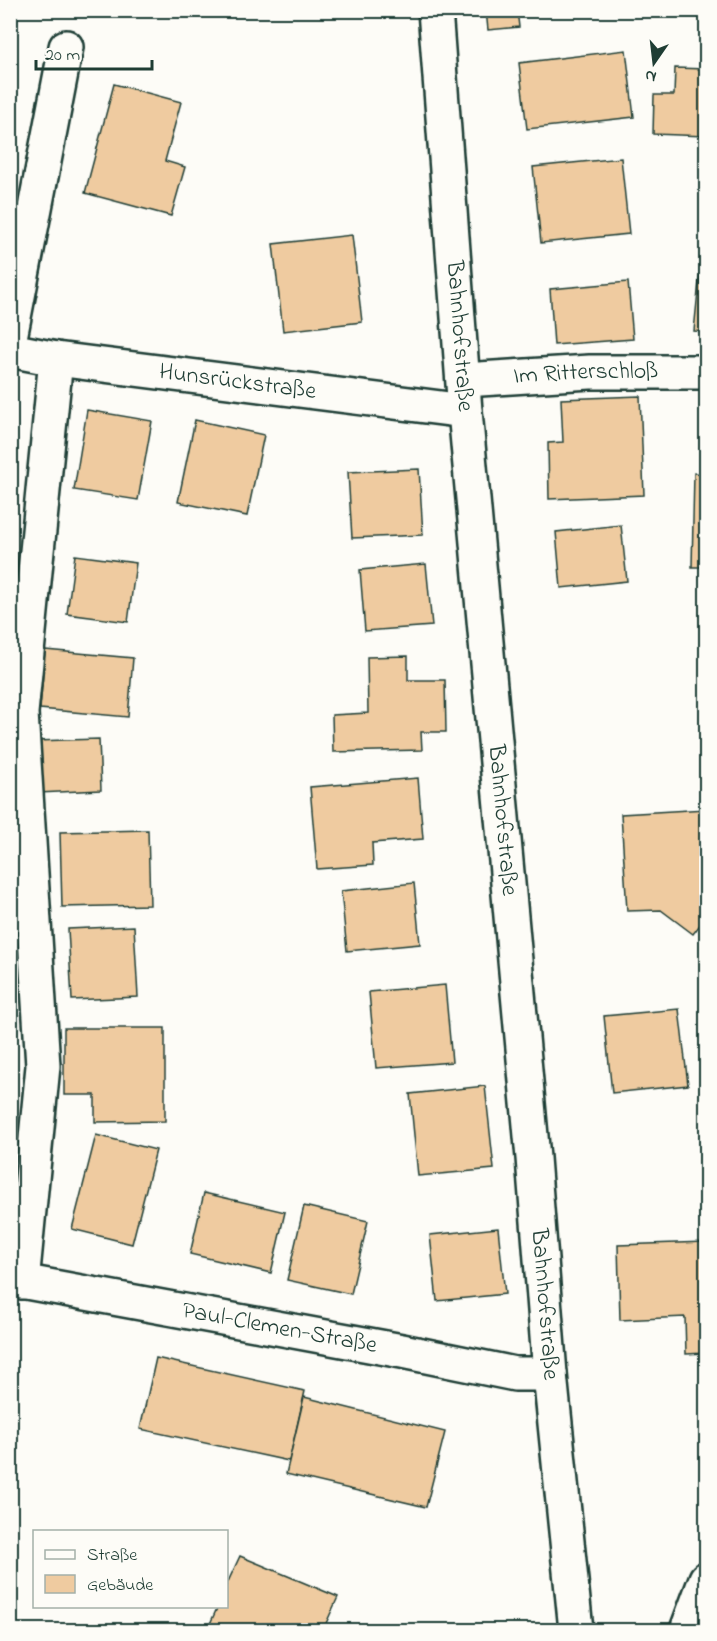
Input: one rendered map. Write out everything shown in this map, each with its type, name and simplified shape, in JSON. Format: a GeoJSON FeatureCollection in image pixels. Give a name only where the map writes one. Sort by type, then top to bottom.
{"type":"FeatureCollection","features":[{"type":"Feature","properties":{"kind":"street","name":"Bahnhofstraße"},"geometry":{"type":"LineString","coordinates":[[435,10],[465,395],[550,1374],[576,1630]]}},
{"type":"Feature","properties":{"kind":"street"},"geometry":{"type":"LineString","coordinates":[[10,338],[66,47]]}},
{"type":"Feature","properties":{"kind":"street","name":"Hunsrückstraße"},"geometry":{"type":"LineString","coordinates":[[10,350],[56,358],[465,395]]}},
{"type":"Feature","properties":{"kind":"street"},"geometry":{"type":"LineString","coordinates":[[16,1281],[43,1066],[21,713],[56,358]]}},
{"type":"Feature","properties":{"kind":"street","name":"Im Ritterschloß"},"geometry":{"type":"LineString","coordinates":[[465,395],[590,372],[706,372]]}},
{"type":"Feature","properties":{"kind":"street","name":"Paul-Clemen-Straße"},"geometry":{"type":"LineString","coordinates":[[16,1281],[402,1351],[515,1374],[550,1374]]}},
{"type":"Feature","properties":{"kind":"street"},"geometry":{"type":"LineString","coordinates":[[687,1630],[706,1579]]}},
{"type":"Feature","properties":{"kind":"building"},"geometry":{"type":"Polygon","coordinates":[[[486,10],[517,10],[519,27],[488,30],[486,10]]]}},
{"type":"Feature","properties":{"kind":"building"},"geometry":{"type":"Polygon","coordinates":[[[626,50],[634,117],[527,129],[519,63],[626,50]]]}},
{"type":"Feature","properties":{"kind":"building"},"geometry":{"type":"Polygon","coordinates":[[[675,68],[706,69],[706,136],[653,134],[654,95],[674,95],[675,68]]]}},
{"type":"Feature","properties":{"kind":"building"},"geometry":{"type":"Polygon","coordinates":[[[114,84],[181,102],[165,161],[185,167],[171,216],[85,193],[114,84]]]}},
{"type":"Feature","properties":{"kind":"building"},"geometry":{"type":"Polygon","coordinates":[[[621,158],[629,234],[541,243],[533,167],[621,158]]]}},
{"type":"Feature","properties":{"kind":"building"},"geometry":{"type":"Polygon","coordinates":[[[352,235],[362,322],[283,331],[273,244],[352,235]]]}},
{"type":"Feature","properties":{"kind":"building"},"geometry":{"type":"Polygon","coordinates":[[[702,252],[706,253],[706,332],[694,331],[702,252]]]}},
{"type":"Feature","properties":{"kind":"building"},"geometry":{"type":"Polygon","coordinates":[[[628,282],[633,339],[554,345],[550,289],[628,282]]]}},
{"type":"Feature","properties":{"kind":"building"},"geometry":{"type":"Polygon","coordinates":[[[640,396],[644,495],[549,499],[548,443],[563,442],[561,399],[640,396]]]}},
{"type":"Feature","properties":{"kind":"building"},"geometry":{"type":"Polygon","coordinates":[[[87,410],[152,421],[138,500],[74,490],[87,410]]]}},
{"type":"Feature","properties":{"kind":"building"},"geometry":{"type":"Polygon","coordinates":[[[195,420],[264,435],[247,516],[178,502],[195,420]]]}},
{"type":"Feature","properties":{"kind":"building"},"geometry":{"type":"Polygon","coordinates":[[[419,469],[423,535],[352,538],[348,472],[419,469]]]}},
{"type":"Feature","properties":{"kind":"building"},"geometry":{"type":"Polygon","coordinates":[[[694,473],[706,474],[706,567],[692,567],[694,473]]]}},
{"type":"Feature","properties":{"kind":"building"},"geometry":{"type":"Polygon","coordinates":[[[621,525],[627,581],[561,588],[556,532],[621,525]]]}},
{"type":"Feature","properties":{"kind":"building"},"geometry":{"type":"Polygon","coordinates":[[[75,555],[136,563],[128,622],[67,614],[75,555]]]}},
{"type":"Feature","properties":{"kind":"building"},"geometry":{"type":"Polygon","coordinates":[[[426,564],[432,626],[365,631],[360,570],[426,564]]]}},
{"type":"Feature","properties":{"kind":"building"},"geometry":{"type":"Polygon","coordinates":[[[45,650],[133,658],[128,717],[40,709],[45,650]]]}},
{"type":"Feature","properties":{"kind":"building"},"geometry":{"type":"Polygon","coordinates":[[[408,656],[408,680],[445,680],[446,732],[421,732],[422,750],[333,752],[332,715],[368,713],[367,657],[408,656]]]}},
{"type":"Feature","properties":{"kind":"building"},"geometry":{"type":"Polygon","coordinates":[[[99,739],[101,790],[38,793],[35,741],[99,739]]]}},
{"type":"Feature","properties":{"kind":"building"},"geometry":{"type":"Polygon","coordinates":[[[418,778],[423,839],[372,843],[373,865],[317,869],[310,787],[418,778]]]}},
{"type":"Feature","properties":{"kind":"building"},"geometry":{"type":"Polygon","coordinates":[[[706,809],[706,917],[693,934],[661,910],[627,911],[621,814],[706,809]]]}},
{"type":"Feature","properties":{"kind":"building"},"geometry":{"type":"Polygon","coordinates":[[[148,830],[150,905],[62,907],[60,832],[148,830]]]}},
{"type":"Feature","properties":{"kind":"building"},"geometry":{"type":"Polygon","coordinates":[[[414,883],[420,944],[347,951],[341,891],[414,883]]]}},
{"type":"Feature","properties":{"kind":"building"},"geometry":{"type":"Polygon","coordinates":[[[134,926],[138,997],[72,1000],[68,929],[134,926]]]}},
{"type":"Feature","properties":{"kind":"building"},"geometry":{"type":"Polygon","coordinates":[[[445,985],[452,1062],[376,1068],[369,992],[445,985]]]}},
{"type":"Feature","properties":{"kind":"building"},"geometry":{"type":"Polygon","coordinates":[[[679,1009],[688,1085],[612,1093],[604,1016],[679,1009]]]}},
{"type":"Feature","properties":{"kind":"building"},"geometry":{"type":"Polygon","coordinates":[[[64,1028],[165,1028],[165,1121],[95,1122],[95,1095],[64,1095],[64,1028]]]}},
{"type":"Feature","properties":{"kind":"building"},"geometry":{"type":"Polygon","coordinates":[[[485,1086],[494,1169],[418,1176],[410,1094],[485,1086]]]}},
{"type":"Feature","properties":{"kind":"building"},"geometry":{"type":"Polygon","coordinates":[[[96,1135],[156,1150],[132,1244],[72,1229],[96,1135]]]}},
{"type":"Feature","properties":{"kind":"building"},"geometry":{"type":"Polygon","coordinates":[[[204,1193],[285,1212],[271,1273],[190,1254],[204,1193]]]}},
{"type":"Feature","properties":{"kind":"building"},"geometry":{"type":"Polygon","coordinates":[[[304,1206],[368,1221],[351,1294],[287,1280],[304,1206]]]}},
{"type":"Feature","properties":{"kind":"building"},"geometry":{"type":"Polygon","coordinates":[[[498,1228],[505,1294],[437,1301],[430,1235],[498,1228]]]}},
{"type":"Feature","properties":{"kind":"building"},"geometry":{"type":"Polygon","coordinates":[[[706,1242],[706,1353],[686,1354],[685,1317],[620,1320],[618,1245],[706,1242]]]}},
{"type":"Feature","properties":{"kind":"building"},"geometry":{"type":"Polygon","coordinates":[[[156,1358],[305,1391],[289,1461],[140,1429],[156,1358]]]}},
{"type":"Feature","properties":{"kind":"building"},"geometry":{"type":"Polygon","coordinates":[[[304,1397],[445,1432],[426,1507],[286,1474],[304,1397]]]}},
{"type":"Feature","properties":{"kind":"building"},"geometry":{"type":"Polygon","coordinates":[[[240,1556],[338,1597],[323,1630],[219,1630],[209,1626],[217,1608],[228,1608],[228,1582],[240,1556]]]}}]}
